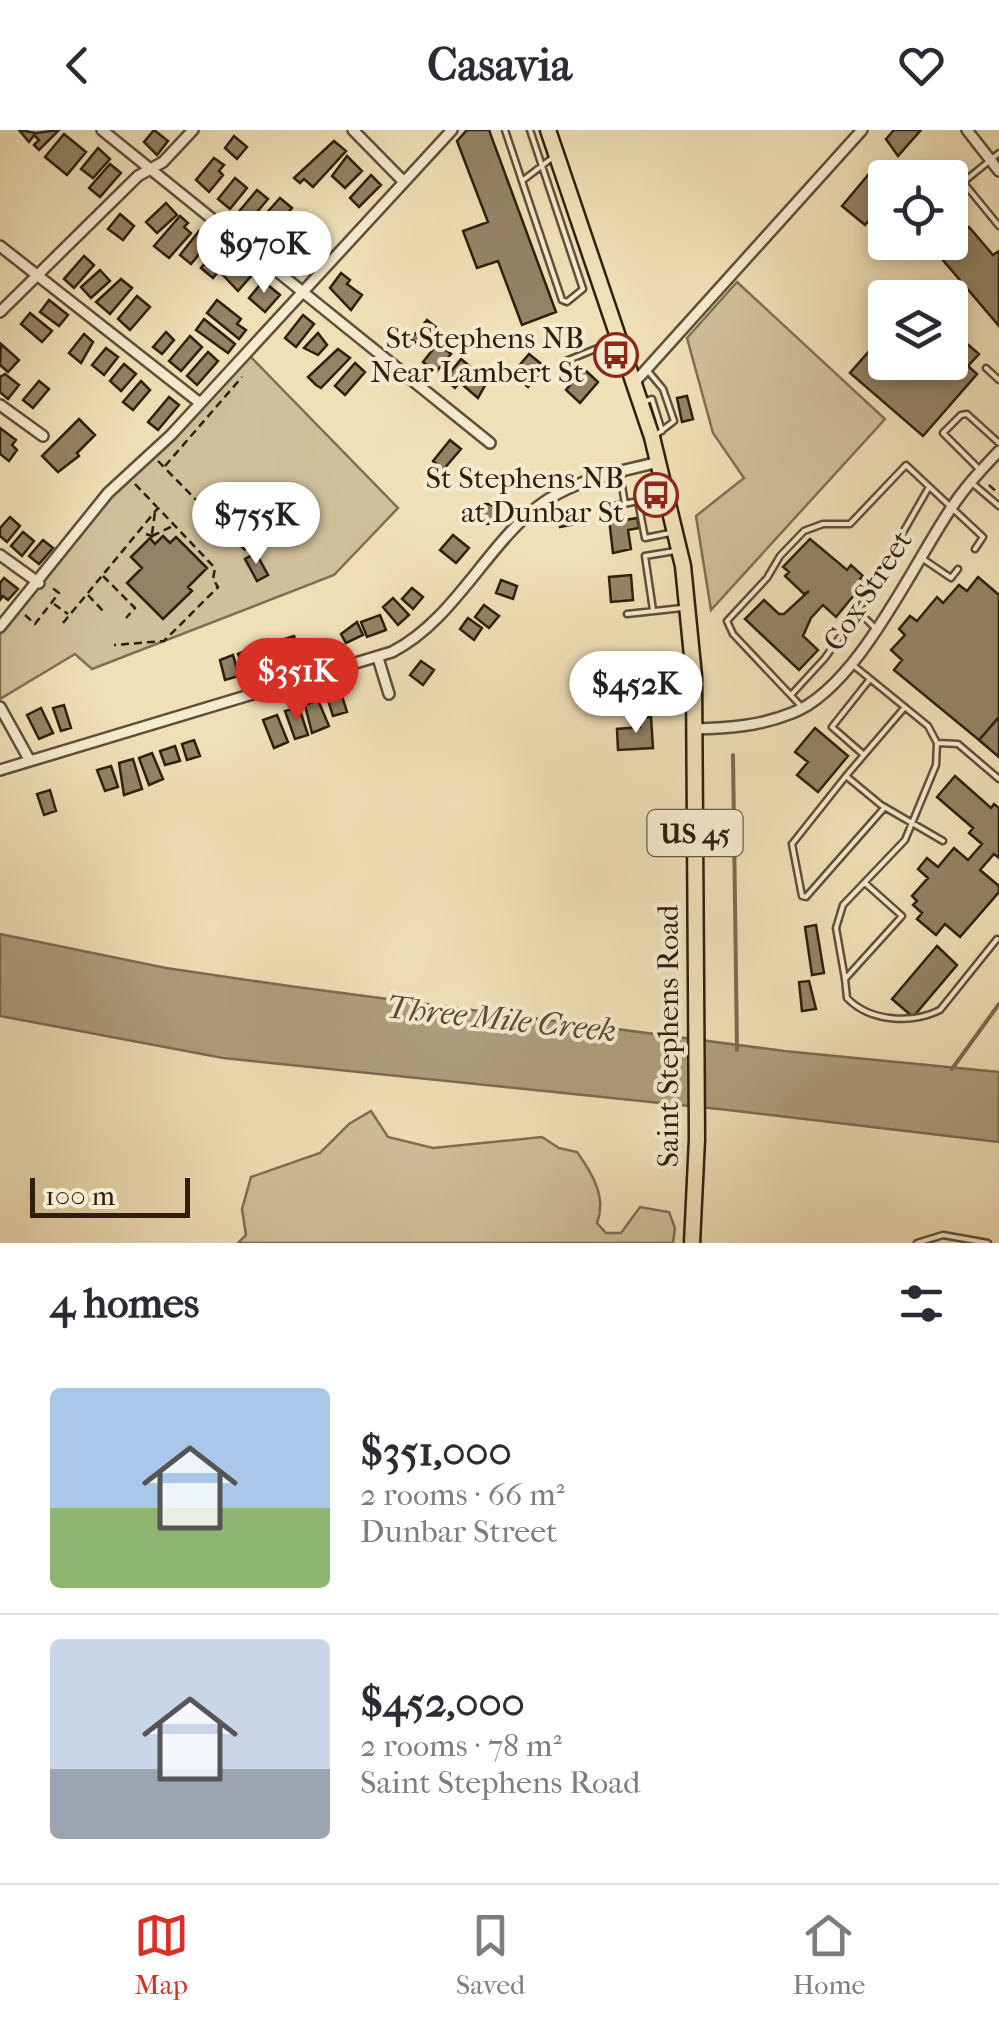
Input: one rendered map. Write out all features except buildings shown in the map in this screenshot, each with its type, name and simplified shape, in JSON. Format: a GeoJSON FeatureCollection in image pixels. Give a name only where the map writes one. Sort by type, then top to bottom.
{"type":"FeatureCollection","features":[{"type":"Feature","properties":{"kind":"main road","name":"Saint Stephens Road"},"geometry":{"type":"LineString","coordinates":[[548,130],[634,382],[647,401],[657,434],[658,462],[680,550],[688,607],[694,729],[697,1138],[692,1243]]}},
{"type":"Feature","properties":{"kind":"street"},"geometry":{"type":"LineString","coordinates":[[102,130],[490,442]]}},
{"type":"Feature","properties":{"kind":"street"},"geometry":{"type":"LineString","coordinates":[[0,312],[138,176],[164,162],[193,130]]}},
{"type":"Feature","properties":{"kind":"street"},"geometry":{"type":"LineString","coordinates":[[353,130],[404,182]]}},
{"type":"Feature","properties":{"kind":"street"},"geometry":{"type":"LineString","coordinates":[[0,628],[44,584],[108,493],[172,435],[452,130]]}},
{"type":"Feature","properties":{"kind":"street"},"geometry":{"type":"LineString","coordinates":[[634,382],[862,130]]}},
{"type":"Feature","properties":{"kind":"street"},"geometry":{"type":"LineString","coordinates":[[967,130],[994,156],[999,171]]}},
{"type":"Feature","properties":{"kind":"street"},"geometry":{"type":"LineString","coordinates":[[0,246],[200,403]]}},
{"type":"Feature","properties":{"kind":"street"},"geometry":{"type":"LineString","coordinates":[[0,405],[43,436]]}},
{"type":"Feature","properties":{"kind":"street","name":"Cox Street"},"geometry":{"type":"LineString","coordinates":[[694,729],[743,728],[802,708],[829,690],[853,665],[951,508],[999,450]]}},
{"type":"Feature","properties":{"kind":"street"},"geometry":{"type":"LineString","coordinates":[[0,770],[378,658],[419,636],[545,501],[587,480],[658,462]]}},
{"type":"Feature","properties":{"kind":"street"},"geometry":{"type":"LineString","coordinates":[[0,555],[44,584]]}},
{"type":"Feature","properties":{"kind":"street"},"geometry":{"type":"LineString","coordinates":[[378,658],[388,694]]}},
{"type":"Feature","properties":{"kind":"street"},"geometry":{"type":"LineString","coordinates":[[0,708],[30,761]]}},
{"type":"Feature","properties":{"kind":"street"},"geometry":{"type":"LineString","coordinates":[[0,732],[10,720]]}},
{"type":"Feature","properties":{"kind":"lane"},"geometry":{"type":"LineString","coordinates":[[505,130],[562,300],[566,302],[598,279]]}},
{"type":"Feature","properties":{"kind":"lane"},"geometry":{"type":"LineString","coordinates":[[530,130],[583,289]]}},
{"type":"Feature","properties":{"kind":"lane"},"geometry":{"type":"LineString","coordinates":[[522,182],[556,156]]}},
{"type":"Feature","properties":{"kind":"lane"},"geometry":{"type":"LineString","coordinates":[[968,178],[994,156]]}},
{"type":"Feature","properties":{"kind":"lane"},"geometry":{"type":"LineString","coordinates":[[968,188],[999,226]]}},
{"type":"Feature","properties":{"kind":"lane"},"geometry":{"type":"LineString","coordinates":[[566,360],[619,339]]}},
{"type":"Feature","properties":{"kind":"lane"},"geometry":{"type":"LineString","coordinates":[[986,368],[999,380]]}},
{"type":"Feature","properties":{"kind":"lane"},"geometry":{"type":"LineString","coordinates":[[646,369],[664,389],[674,420],[657,434]]}},
{"type":"Feature","properties":{"kind":"lane"},"geometry":{"type":"LineString","coordinates":[[647,401],[664,389]]}},
{"type":"Feature","properties":{"kind":"lane"},"geometry":{"type":"LineString","coordinates":[[980,470],[945,440],[943,433],[961,414],[967,414],[999,443]]}},
{"type":"Feature","properties":{"kind":"lane"},"geometry":{"type":"LineString","coordinates":[[802,708],[726,621],[768,578],[780,556],[804,531],[823,524],[850,524],[906,465],[983,537],[975,549]]}},
{"type":"Feature","properties":{"kind":"lane"},"geometry":{"type":"LineString","coordinates":[[620,472],[625,504]]}},
{"type":"Feature","properties":{"kind":"lane"},"geometry":{"type":"LineString","coordinates":[[970,482],[999,506]]}},
{"type":"Feature","properties":{"kind":"lane"},"geometry":{"type":"LineString","coordinates":[[791,696],[825,658],[858,610],[929,487]]}},
{"type":"Feature","properties":{"kind":"lane"},"geometry":{"type":"LineString","coordinates":[[604,508],[638,501],[645,538],[675,532]]}},
{"type":"Feature","properties":{"kind":"lane"},"geometry":{"type":"LineString","coordinates":[[653,610],[644,556],[680,550]]}},
{"type":"Feature","properties":{"kind":"lane"},"geometry":{"type":"LineString","coordinates":[[920,557],[951,578],[958,569]]}},
{"type":"Feature","properties":{"kind":"lane"},"geometry":{"type":"LineString","coordinates":[[627,614],[688,607]]}},
{"type":"Feature","properties":{"kind":"lane"},"geometry":{"type":"LineString","coordinates":[[858,610],[875,628]]}},
{"type":"Feature","properties":{"kind":"lane"},"geometry":{"type":"LineString","coordinates":[[853,665],[928,726],[937,742],[936,764],[905,840],[843,906],[836,928],[847,998],[860,1009],[898,1018],[928,1016],[940,1010],[996,940]]}},
{"type":"Feature","properties":{"kind":"lane"},"geometry":{"type":"LineString","coordinates":[[864,755],[832,726],[870,679]]}},
{"type":"Feature","properties":{"kind":"lane"},"geometry":{"type":"LineString","coordinates":[[885,807],[806,897],[802,896],[792,844],[905,707]]}},
{"type":"Feature","properties":{"kind":"lane"},"geometry":{"type":"LineString","coordinates":[[937,742],[958,744],[999,780]]}},
{"type":"Feature","properties":{"kind":"lane"},"geometry":{"type":"LineString","coordinates":[[846,776],[885,807],[942,842]]}},
{"type":"Feature","properties":{"kind":"lane"},"geometry":{"type":"LineString","coordinates":[[845,979],[902,916],[865,883]]}},
{"type":"Feature","properties":{"kind":"lane"},"geometry":{"type":"LineString","coordinates":[[917,1243],[943,1235],[988,1243]]}},
{"type":"Feature","properties":{"kind":"path"},"geometry":{"type":"LineString","coordinates":[[164,468],[242,377]]}},
{"type":"Feature","properties":{"kind":"path"},"geometry":{"type":"LineString","coordinates":[[158,461],[246,551]]}},
{"type":"Feature","properties":{"kind":"path"},"geometry":{"type":"LineString","coordinates":[[114,645],[164,641],[218,587],[213,579],[215,568],[134,483]]}},
{"type":"Feature","properties":{"kind":"path"},"geometry":{"type":"LineString","coordinates":[[989,486],[999,494]]}},
{"type":"Feature","properties":{"kind":"path"},"geometry":{"type":"LineString","coordinates":[[63,622],[157,510]]}},
{"type":"Feature","properties":{"kind":"path"},"geometry":{"type":"LineString","coordinates":[[150,540],[157,510]]}},
{"type":"Feature","properties":{"kind":"path"},"geometry":{"type":"LineString","coordinates":[[150,540],[174,525]]}},
{"type":"Feature","properties":{"kind":"path"},"geometry":{"type":"LineString","coordinates":[[140,530],[150,540]]}},
{"type":"Feature","properties":{"kind":"path"},"geometry":{"type":"LineString","coordinates":[[102,575],[135,608],[126,618]]}},
{"type":"Feature","properties":{"kind":"path"},"geometry":{"type":"LineString","coordinates":[[25,615],[35,624],[59,593],[44,584]]}},
{"type":"Feature","properties":{"kind":"path"},"geometry":{"type":"LineString","coordinates":[[88,594],[105,613]]}},
{"type":"Feature","properties":{"kind":"path"},"geometry":{"type":"LineString","coordinates":[[52,602],[69,615]]}},
{"type":"Feature","properties":{"kind":"shaded area"},"geometry":{"type":"Polygon","coordinates":[[[737,282],[885,419],[711,610],[696,516],[744,478],[713,433],[687,338],[737,282]]]}},
{"type":"Feature","properties":{"kind":"shaded area"},"geometry":{"type":"Polygon","coordinates":[[[246,352],[398,508],[334,575],[92,669],[75,654],[0,699],[0,627],[108,493],[171,435],[246,352]]]}},
{"type":"Feature","properties":{"kind":"shaded area"},"geometry":{"type":"Polygon","coordinates":[[[371,1111],[388,1137],[433,1148],[542,1137],[559,1148],[577,1152],[596,1186],[600,1204],[597,1223],[606,1233],[621,1233],[640,1207],[669,1212],[675,1228],[673,1243],[238,1243],[246,1235],[242,1209],[251,1177],[320,1153],[349,1124],[371,1111]]]}},
{"type":"Feature","properties":{"kind":"water","name":"Three Mile Creek"},"geometry":{"type":"Polygon","coordinates":[[[0,934],[166,968],[289,986],[784,1051],[999,1072],[999,1142],[223,1058],[0,1016],[0,934]]]}},
{"type":"Feature","properties":{"kind":"waterway"},"geometry":{"type":"LineString","coordinates":[[733,755],[737,1050]]}},
{"type":"Feature","properties":{"kind":"waterway"},"geometry":{"type":"LineString","coordinates":[[952,1069],[999,1004]]}},
{"type":"Feature","properties":{"kind":"place","name":"St Stephens NB Near Lambert St"},"geometry":{"type":"Point","coordinates":[616,355]}},
{"type":"Feature","properties":{"kind":"place","name":"St Stephens NB at Dunbar St"},"geometry":{"type":"Point","coordinates":[656,495]}}]}
